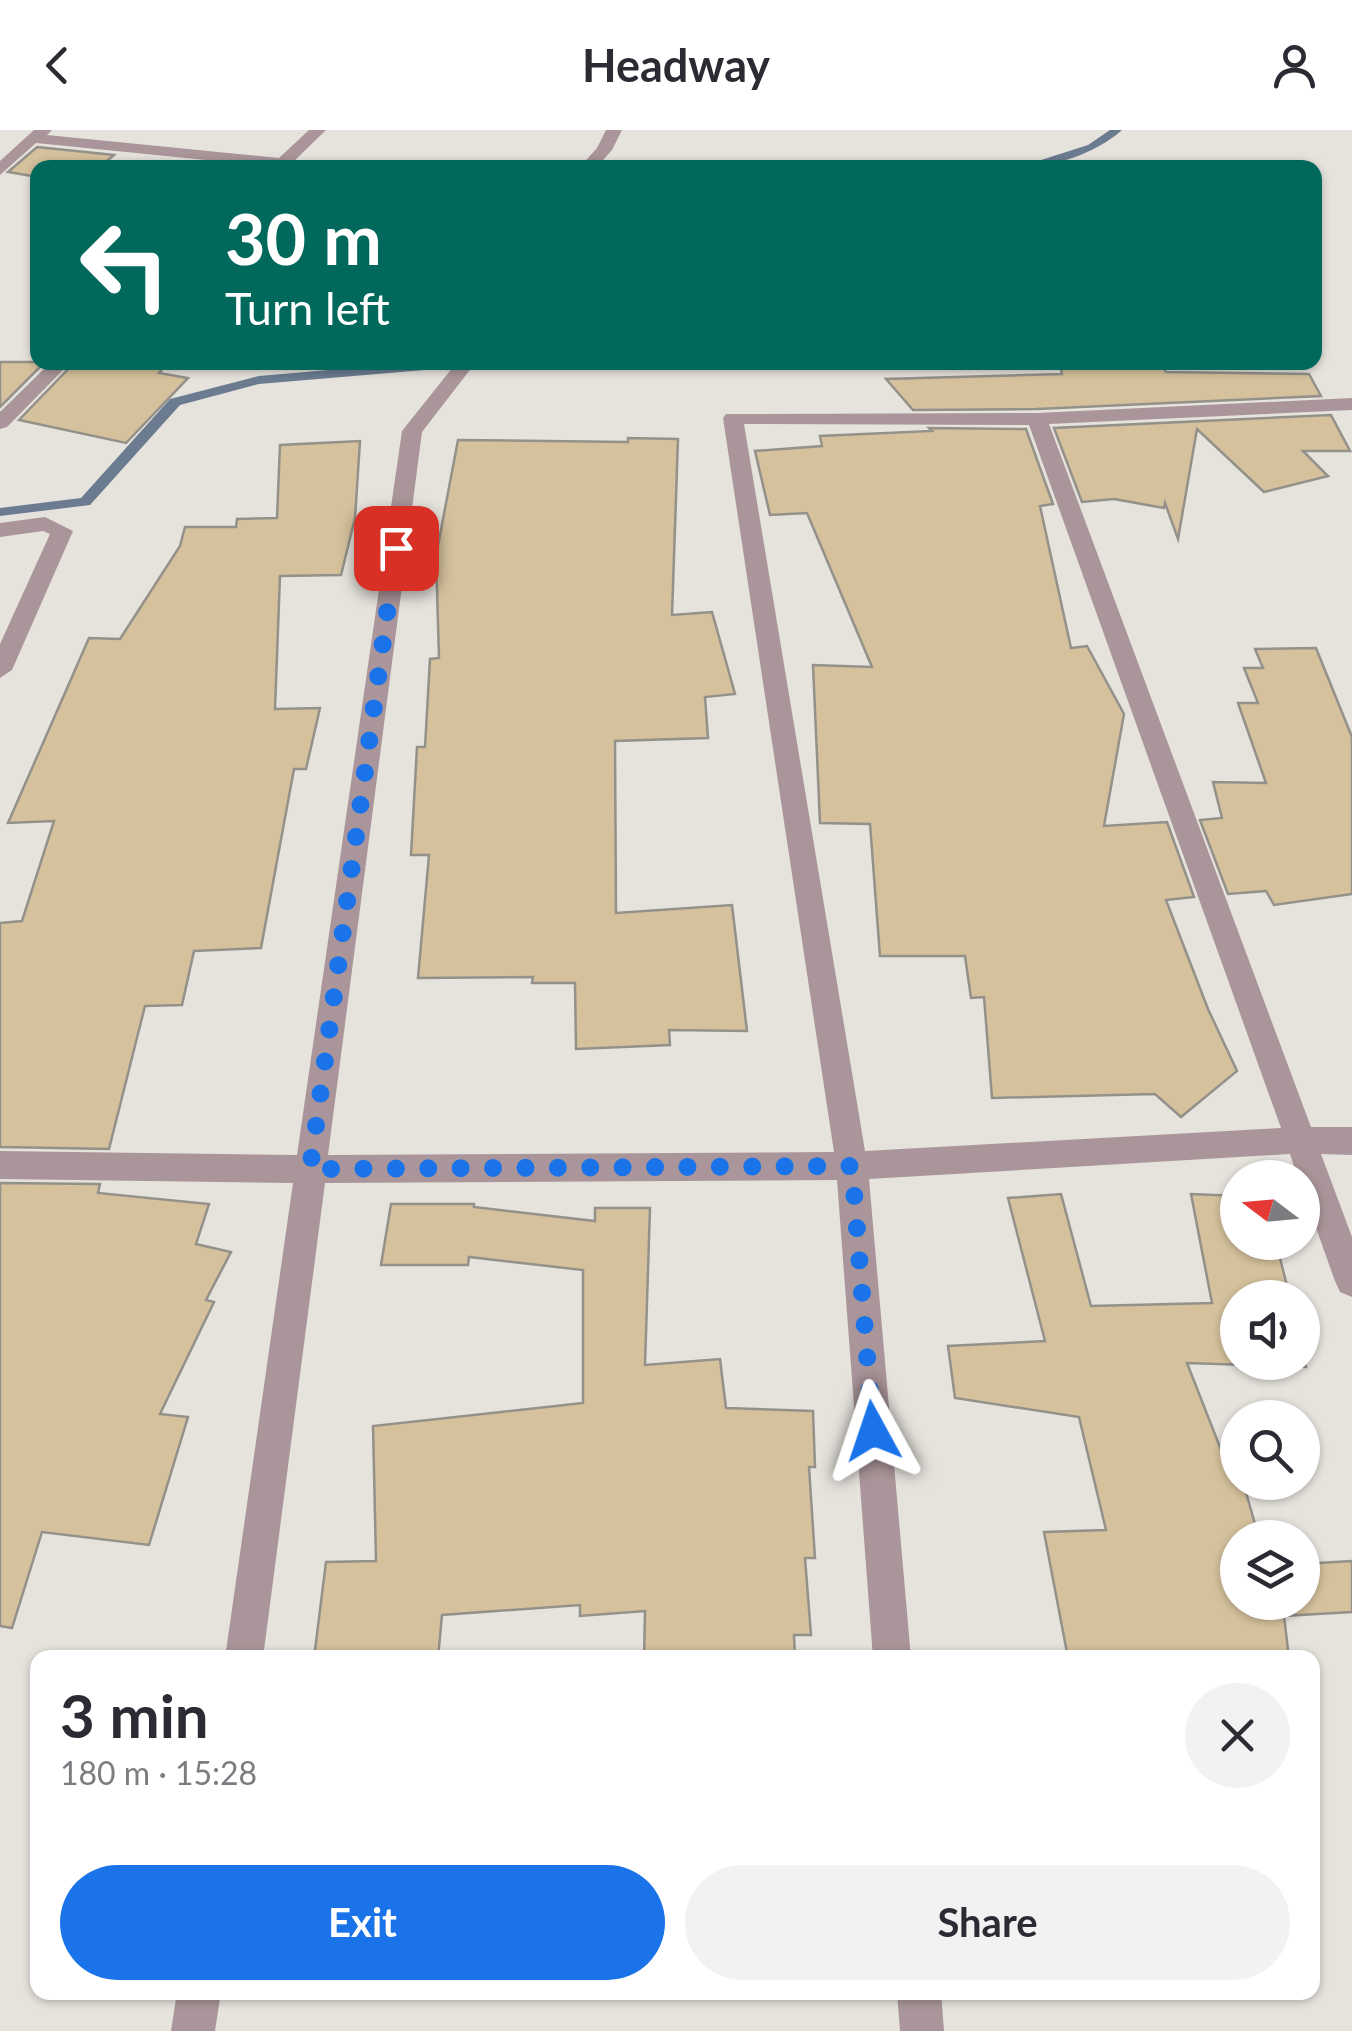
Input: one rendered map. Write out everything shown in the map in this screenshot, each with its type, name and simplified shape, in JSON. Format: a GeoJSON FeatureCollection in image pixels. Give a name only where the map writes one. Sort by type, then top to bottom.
{"type":"FeatureCollection","features":[{"type":"Feature","properties":{"kind":"street"},"geometry":{"type":"LineString","coordinates":[[285,160],[318,130]]}},
{"type":"Feature","properties":{"kind":"street"},"geometry":{"type":"LineString","coordinates":[[595,160],[614,130]]}},
{"type":"Feature","properties":{"kind":"street"},"geometry":{"type":"LineString","coordinates":[[0,170],[30,134],[239,160]]}},
{"type":"Feature","properties":{"kind":"street"},"geometry":{"type":"LineString","coordinates":[[0,423],[54,370]]}},
{"type":"Feature","properties":{"kind":"street"},"geometry":{"type":"LineString","coordinates":[[245,1650],[412,431],[461,370]]}},
{"type":"Feature","properties":{"kind":"street"},"geometry":{"type":"LineString","coordinates":[[891,1650],[852,1166],[733,418],[1036,418],[1352,404]]}},
{"type":"Feature","properties":{"kind":"street"},"geometry":{"type":"LineString","coordinates":[[1036,418],[1352,1281]]}},
{"type":"Feature","properties":{"kind":"street"},"geometry":{"type":"LineString","coordinates":[[0,530],[45,524],[62,531],[0,670]]}},
{"type":"Feature","properties":{"kind":"street"},"geometry":{"type":"LineString","coordinates":[[0,1165],[310,1169],[852,1166],[1302,1140],[1352,1141]]}},
{"type":"Feature","properties":{"kind":"street"},"geometry":{"type":"LineString","coordinates":[[194,2031],[198,2000]]}},
{"type":"Feature","properties":{"kind":"street"},"geometry":{"type":"LineString","coordinates":[[919,2000],[922,2031]]}},
{"type":"Feature","properties":{"kind":"building"},"geometry":{"type":"Polygon","coordinates":[[[37,147],[114,155],[108,160],[30,160],[30,176],[8,172],[37,147]]]}},
{"type":"Feature","properties":{"kind":"building"},"geometry":{"type":"Polygon","coordinates":[[[0,362],[30,362],[30,370],[37,370],[0,407],[0,362]]]}},
{"type":"Feature","properties":{"kind":"building"},"geometry":{"type":"Polygon","coordinates":[[[67,370],[162,370],[159,373],[188,378],[126,443],[19,420],[67,370]]]}},
{"type":"Feature","properties":{"kind":"building"},"geometry":{"type":"Polygon","coordinates":[[[1061,370],[1309,374],[1321,396],[1037,409],[913,410],[886,379],[1062,374],[1061,370]]]}},
{"type":"Feature","properties":{"kind":"building"},"geometry":{"type":"Polygon","coordinates":[[[1331,415],[1350,451],[1303,451],[1328,476],[1264,492],[1197,429],[1178,539],[1165,503],[1164,508],[1114,499],[1082,502],[1054,428],[1331,415]]]}},
{"type":"Feature","properties":{"kind":"building"},"geometry":{"type":"Polygon","coordinates":[[[929,428],[1026,429],[1053,504],[1040,506],[1071,648],[1087,646],[1124,714],[1104,826],[1167,822],[1194,897],[1166,900],[1208,1009],[1237,1071],[1181,1117],[1155,1094],[992,1098],[984,997],[971,998],[965,956],[880,956],[870,824],[820,823],[813,665],[872,667],[807,513],[770,515],[755,451],[822,446],[820,436],[932,431],[929,428]]]}},
{"type":"Feature","properties":{"kind":"building"},"geometry":{"type":"Polygon","coordinates":[[[628,438],[678,439],[672,615],[712,612],[735,694],[705,697],[708,738],[615,741],[616,913],[732,905],[747,1031],[669,1030],[670,1045],[576,1049],[575,983],[532,983],[533,977],[418,978],[429,855],[411,855],[417,747],[425,747],[430,659],[439,658],[436,556],[458,440],[628,442],[628,438]]]}},
{"type":"Feature","properties":{"kind":"building"},"geometry":{"type":"Polygon","coordinates":[[[360,441],[355,518],[341,575],[280,576],[275,709],[320,708],[306,769],[294,769],[261,948],[194,951],[182,1005],[145,1006],[109,1149],[0,1147],[0,923],[22,921],[54,821],[8,823],[89,638],[120,639],[180,546],[185,527],[236,527],[237,519],[277,518],[280,445],[360,441]]]}},
{"type":"Feature","properties":{"kind":"building"},"geometry":{"type":"Polygon","coordinates":[[[1316,648],[1352,737],[1352,894],[1274,905],[1266,891],[1228,894],[1200,820],[1222,818],[1213,782],[1266,783],[1238,703],[1258,703],[1244,668],[1263,668],[1255,649],[1316,648]]]}},
{"type":"Feature","properties":{"kind":"building"},"geometry":{"type":"Polygon","coordinates":[[[0,1183],[100,1184],[98,1193],[209,1204],[196,1244],[231,1252],[206,1300],[214,1302],[160,1414],[188,1417],[149,1545],[42,1532],[12,1628],[0,1626],[0,1183]]]}},
{"type":"Feature","properties":{"kind":"building"},"geometry":{"type":"Polygon","coordinates":[[[1061,1194],[1091,1306],[1212,1303],[1191,1194],[1220,1195],[1220,1260],[1280,1260],[1286,1280],[1220,1280],[1220,1364],[1187,1363],[1220,1447],[1220,1500],[1248,1500],[1254,1520],[1220,1520],[1220,1620],[1284,1620],[1288,1650],[1066,1650],[1044,1532],[1106,1530],[1079,1417],[955,1398],[948,1346],[1045,1341],[1008,1198],[1061,1194]]]}},
{"type":"Feature","properties":{"kind":"building"},"geometry":{"type":"Polygon","coordinates":[[[391,1204],[474,1204],[595,1221],[595,1208],[650,1208],[645,1365],[720,1359],[726,1408],[813,1411],[815,1467],[809,1467],[815,1558],[805,1558],[811,1635],[794,1635],[795,1650],[644,1650],[645,1611],[580,1616],[580,1605],[442,1615],[439,1650],[315,1650],[326,1562],[376,1561],[373,1426],[583,1403],[583,1270],[469,1257],[468,1265],[381,1265],[391,1204]]]}},
{"type":"Feature","properties":{"kind":"building"},"geometry":{"type":"Polygon","coordinates":[[[1352,1561],[1352,1612],[1320,1614],[1320,1563],[1352,1561]]]}},
{"type":"Feature","properties":{"kind":"waterway"},"geometry":{"type":"LineString","coordinates":[[1048,160],[1092,147],[1117,130]]}},
{"type":"Feature","properties":{"kind":"waterway"},"geometry":{"type":"LineString","coordinates":[[0,512],[85,502],[175,402],[259,380],[377,370]]}},
{"type":"Feature","properties":{"kind":"route"},"geometry":{"type":"LineString","coordinates":[[396,548],[310,1169],[852,1166],[873,1431]]}}]}
